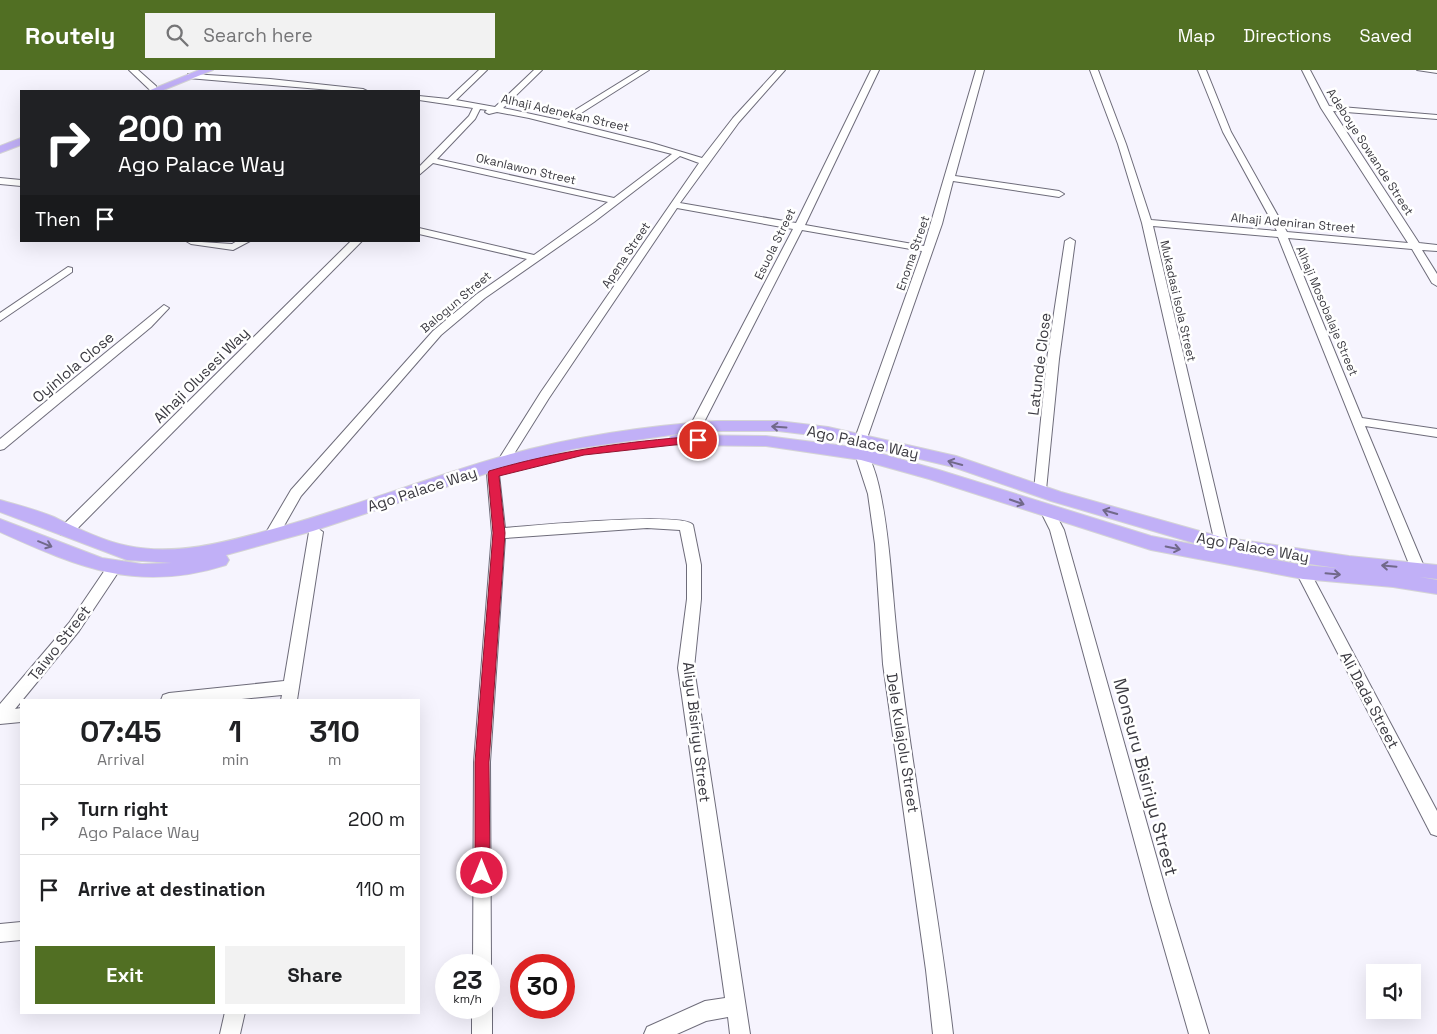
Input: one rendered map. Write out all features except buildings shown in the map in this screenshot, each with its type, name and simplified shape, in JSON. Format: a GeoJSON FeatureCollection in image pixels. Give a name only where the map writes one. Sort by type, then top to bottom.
{"type":"FeatureCollection","features":[{"type":"Feature","properties":{"kind":"main road"},"geometry":{"type":"LineString","coordinates":[[150,90],[194,73],[208,70]]}},
{"type":"Feature","properties":{"kind":"main road"},"geometry":{"type":"LineString","coordinates":[[0,151],[20,142]]}},
{"type":"Feature","properties":{"kind":"main road","name":"Ago Palace Way"},"geometry":{"type":"LineString","coordinates":[[0,506],[46,521],[66,531],[126,553],[175,556],[220,550],[271,536],[582,442],[650,432],[716,426],[778,426],[828,432],[861,447],[933,474],[1048,512],[1151,543],[1302,572],[1393,580],[1437,587]]}},
{"type":"Feature","properties":{"kind":"main road","name":"Ago Palace Way"},"geometry":{"type":"LineString","coordinates":[[0,525],[71,554],[114,568],[151,572],[180,570],[316,532],[498,468],[584,451],[685,440],[766,441],[861,447],[956,462],[1136,520],[1221,544],[1349,563],[1437,572]]}},
{"type":"Feature","properties":{"kind":"main road"},"geometry":{"type":"LineString","coordinates":[[1124,536],[1136,520]]}},
{"type":"Feature","properties":{"kind":"main road"},"geometry":{"type":"LineString","coordinates":[[1151,543],[1162,527]]}},
{"type":"Feature","properties":{"kind":"street"},"geometry":{"type":"LineString","coordinates":[[133,70],[150,90]]}},
{"type":"Feature","properties":{"kind":"street"},"geometry":{"type":"LineString","coordinates":[[452,102],[483,70]]}},
{"type":"Feature","properties":{"kind":"street"},"geometry":{"type":"LineString","coordinates":[[472,117],[496,110],[538,70]]}},
{"type":"Feature","properties":{"kind":"street"},"geometry":{"type":"LineString","coordinates":[[560,123],[645,70]]}},
{"type":"Feature","properties":{"kind":"street","name":"Apena Street"},"geometry":{"type":"LineString","coordinates":[[498,468],[534,410],[720,139],[761,89],[781,70]]}},
{"type":"Feature","properties":{"kind":"street","name":"Esuola Street"},"geometry":{"type":"LineString","coordinates":[[695,428],[798,227],[875,70]]}},
{"type":"Feature","properties":{"kind":"street","name":"Enoma Street"},"geometry":{"type":"LineString","coordinates":[[861,447],[937,224],[980,70]]}},
{"type":"Feature","properties":{"kind":"street","name":"Mukadasi Isola Street"},"geometry":{"type":"LineString","coordinates":[[1094,70],[1122,144],[1147,223],[1221,544]]}},
{"type":"Feature","properties":{"kind":"street","name":"Alhaji Mosobalaje Street"},"geometry":{"type":"LineString","coordinates":[[1202,70],[1227,132],[1283,234],[1283,240],[1418,569]]}},
{"type":"Feature","properties":{"kind":"street","name":"Adeboye Sowande Street"},"geometry":{"type":"LineString","coordinates":[[1306,70],[1325,108],[1417,246]]}},
{"type":"Feature","properties":{"kind":"street"},"geometry":{"type":"LineString","coordinates":[[1421,70],[1437,71]]}},
{"type":"Feature","properties":{"kind":"street"},"geometry":{"type":"LineString","coordinates":[[194,73],[354,90]]}},
{"type":"Feature","properties":{"kind":"street","name":"Alhaji Adenekan Street"},"geometry":{"type":"LineString","coordinates":[[420,98],[478,106],[560,123],[679,153],[704,162]]}},
{"type":"Feature","properties":{"kind":"street"},"geometry":{"type":"LineString","coordinates":[[420,171],[472,117],[478,106],[506,100]]}},
{"type":"Feature","properties":{"kind":"street"},"geometry":{"type":"LineString","coordinates":[[1325,108],[1437,117]]}},
{"type":"Feature","properties":{"kind":"street","name":"Balogun Street"},"geometry":{"type":"LineString","coordinates":[[271,536],[296,493],[437,333],[481,296],[615,202],[679,153]]}},
{"type":"Feature","properties":{"kind":"street","name":"Okanlawon Street"},"geometry":{"type":"LineString","coordinates":[[431,160],[615,202]]}},
{"type":"Feature","properties":{"kind":"street"},"geometry":{"type":"LineString","coordinates":[[949,178],[1058,194]]}},
{"type":"Feature","properties":{"kind":"street"},"geometry":{"type":"LineString","coordinates":[[0,181],[20,183]]}},
{"type":"Feature","properties":{"kind":"street"},"geometry":{"type":"LineString","coordinates":[[674,205],[927,249]]}},
{"type":"Feature","properties":{"kind":"street","name":"Alhaji Adeniran Street"},"geometry":{"type":"LineString","coordinates":[[1147,223],[1437,248]]}},
{"type":"Feature","properties":{"kind":"street"},"geometry":{"type":"LineString","coordinates":[[420,231],[534,258]]}},
{"type":"Feature","properties":{"kind":"street","name":"Latunde Close"},"geometry":{"type":"LineString","coordinates":[[1040,490],[1053,359],[1070,241]]}},
{"type":"Feature","properties":{"kind":"street"},"geometry":{"type":"LineString","coordinates":[[199,242],[233,246],[243,242]]}},
{"type":"Feature","properties":{"kind":"street","name":"Alhaji Olusesi Way"},"geometry":{"type":"LineString","coordinates":[[66,531],[356,242]]}},
{"type":"Feature","properties":{"kind":"street"},"geometry":{"type":"LineString","coordinates":[[1417,246],[1437,283]]}},
{"type":"Feature","properties":{"kind":"street"},"geometry":{"type":"LineString","coordinates":[[0,318],[68,270]]}},
{"type":"Feature","properties":{"kind":"street","name":"Oyinlola Close"},"geometry":{"type":"LineString","coordinates":[[0,446],[140,331],[164,308]]}},
{"type":"Feature","properties":{"kind":"street"},"geometry":{"type":"LineString","coordinates":[[1358,421],[1437,433]]}},
{"type":"Feature","properties":{"kind":"street","name":"Dele Kulajolu Street"},"geometry":{"type":"LineString","coordinates":[[861,447],[875,494],[882,544],[891,664],[936,970],[943,1034]]}},
{"type":"Feature","properties":{"kind":"street"},"geometry":{"type":"LineString","coordinates":[[482,954],[482,762],[499,533],[498,468]]}},
{"type":"Feature","properties":{"kind":"street","name":"Monsuru Bisiriyu Street"},"geometry":{"type":"LineString","coordinates":[[1048,512],[1057,530],[1160,902],[1199,1034]]}},
{"type":"Feature","properties":{"kind":"street","name":"Aliyu Bisiriyu Street"},"geometry":{"type":"LineString","coordinates":[[499,533],[648,522],[686,525],[694,565],[694,590],[686,668],[740,1034]]}},
{"type":"Feature","properties":{"kind":"street"},"geometry":{"type":"LineString","coordinates":[[185,699],[290,693],[316,532]]}},
{"type":"Feature","properties":{"kind":"street","name":"Taiwo Street"},"geometry":{"type":"LineString","coordinates":[[0,716],[74,627],[114,568]]}},
{"type":"Feature","properties":{"kind":"street","name":"Ali Dada Street"},"geometry":{"type":"LineString","coordinates":[[1302,572],[1437,828]]}},
{"type":"Feature","properties":{"kind":"street"},"geometry":{"type":"LineString","coordinates":[[0,716],[20,715]]}},
{"type":"Feature","properties":{"kind":"street"},"geometry":{"type":"LineString","coordinates":[[0,933],[20,931]]}},
{"type":"Feature","properties":{"kind":"street"},"geometry":{"type":"LineString","coordinates":[[654,1034],[705,1011],[736,1006]]}},
{"type":"Feature","properties":{"kind":"street"},"geometry":{"type":"LineString","coordinates":[[230,1034],[234,1014]]}},
{"type":"Feature","properties":{"kind":"street"},"geometry":{"type":"LineString","coordinates":[[482,1019],[482,1034]]}},
{"type":"Feature","properties":{"kind":"route"},"geometry":{"type":"LineString","coordinates":[[482,873],[482,762],[499,533],[493,474],[550,458],[584,451],[626,445],[698,440]]}}]}
